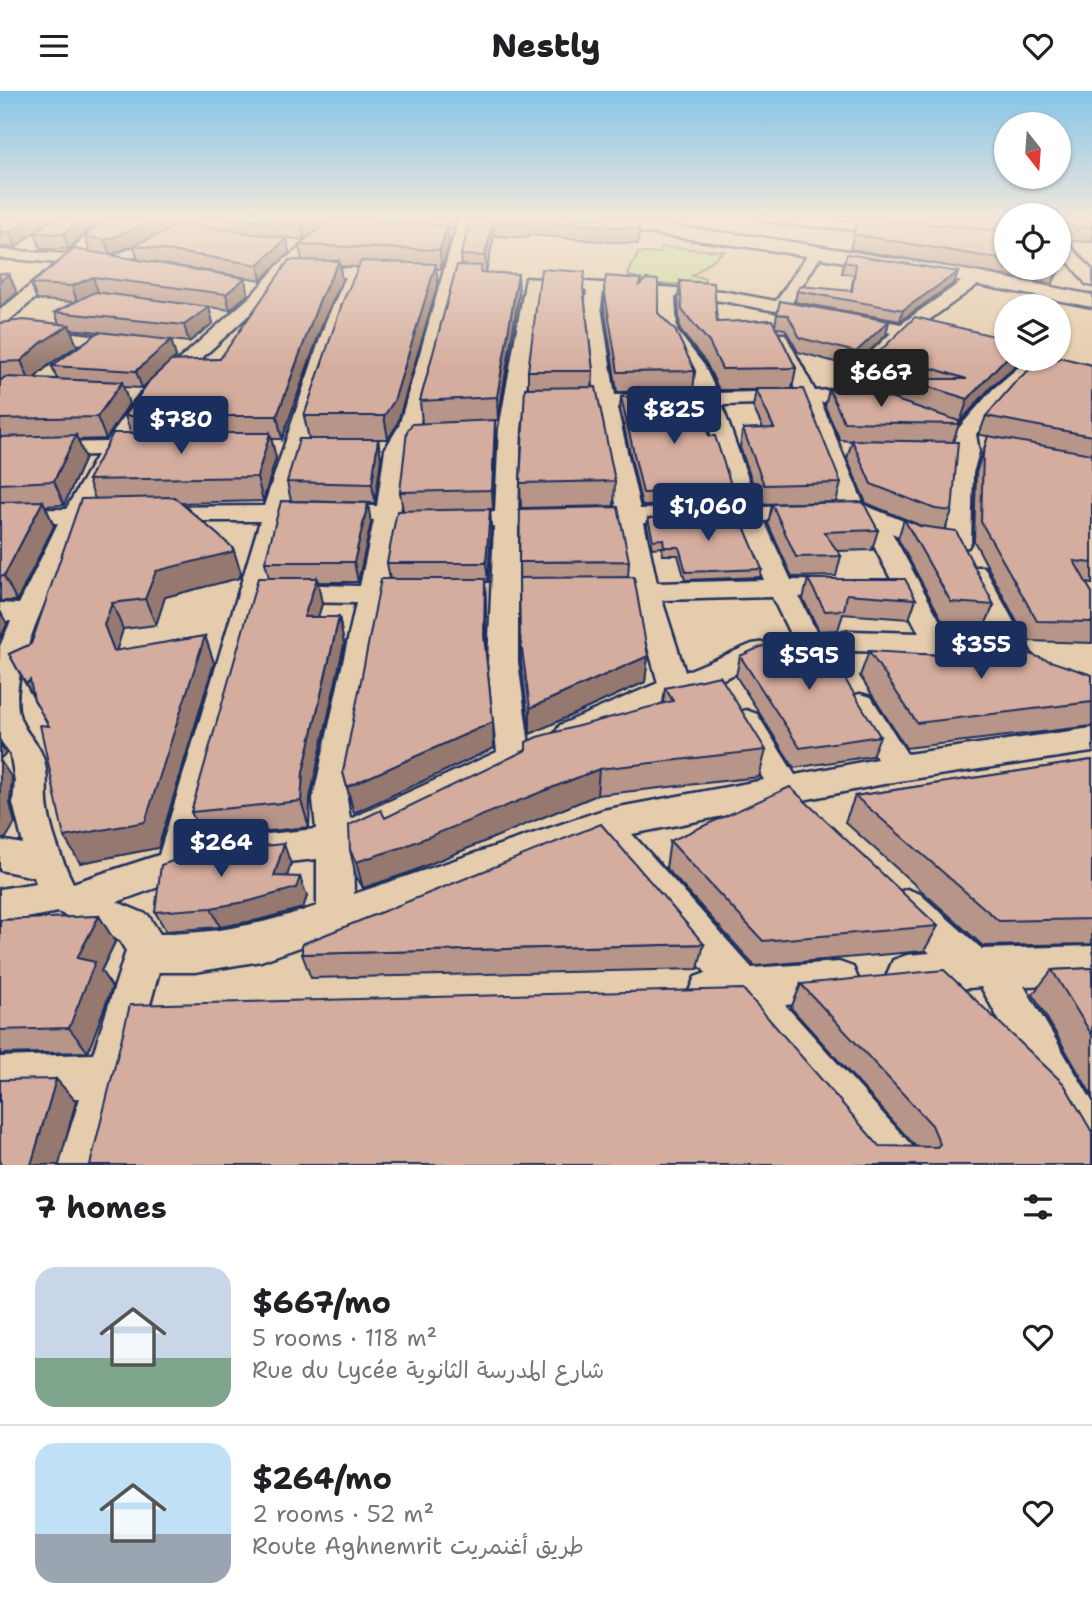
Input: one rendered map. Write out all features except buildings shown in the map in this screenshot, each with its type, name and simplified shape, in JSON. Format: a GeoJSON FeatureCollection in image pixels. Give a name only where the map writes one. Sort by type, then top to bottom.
{"type":"FeatureCollection","features":[{"type":"Feature","properties":{"kind":"street"},"geometry":{"type":"LineString","coordinates":[[0,319],[62,268]]}},
{"type":"Feature","properties":{"kind":"street"},"geometry":{"type":"LineString","coordinates":[[61,886],[30,803],[32,781],[27,753],[5,722],[2,699],[4,676],[29,613],[74,516],[113,448],[135,397],[187,350],[235,319],[262,282],[276,268]]}},
{"type":"Feature","properties":{"kind":"street"},"geometry":{"type":"LineString","coordinates":[[336,916],[335,842],[330,799],[388,513],[399,441],[410,426],[452,268]]}},
{"type":"Feature","properties":{"kind":"street"},"geometry":{"type":"LineString","coordinates":[[781,307],[806,268]]}},
{"type":"Feature","properties":{"kind":"street"},"geometry":{"type":"LineString","coordinates":[[958,268],[978,277],[1092,301]]}},
{"type":"Feature","properties":{"kind":"street"},"geometry":{"type":"LineString","coordinates":[[174,866],[292,449],[335,321],[363,273],[262,282]]}},
{"type":"Feature","properties":{"kind":"street"},"geometry":{"type":"LineString","coordinates":[[837,396],[904,330],[978,277]]}},
{"type":"Feature","properties":{"kind":"street"},"geometry":{"type":"LineString","coordinates":[[514,757],[503,662],[502,594],[510,429],[525,281],[722,296],[904,330],[994,351]]}},
{"type":"Feature","properties":{"kind":"street"},"geometry":{"type":"LineString","coordinates":[[596,285],[593,307],[606,402],[646,593],[675,689]]}},
{"type":"Feature","properties":{"kind":"street"},"geometry":{"type":"LineString","coordinates":[[13,286],[40,287]]}},
{"type":"Feature","properties":{"kind":"street"},"geometry":{"type":"LineString","coordinates":[[667,293],[668,332],[678,338],[709,400],[748,513],[780,588],[899,768]]}},
{"type":"Feature","properties":{"kind":"street"},"geometry":{"type":"LineString","coordinates":[[208,316],[235,319]]}},
{"type":"Feature","properties":{"kind":"street"},"geometry":{"type":"LineString","coordinates":[[32,333],[65,317]]}},
{"type":"Feature","properties":{"kind":"street"},"geometry":{"type":"LineString","coordinates":[[0,337],[32,333],[140,345]]}},
{"type":"Feature","properties":{"kind":"street"},"geometry":{"type":"LineString","coordinates":[[777,334],[862,513],[886,586],[938,643]]}},
{"type":"Feature","properties":{"kind":"street"},"geometry":{"type":"LineString","coordinates":[[79,355],[100,341]]}},
{"type":"Feature","properties":{"kind":"street"},"geometry":{"type":"LineString","coordinates":[[1071,370],[1092,376]]}},
{"type":"Feature","properties":{"kind":"street"},"geometry":{"type":"LineString","coordinates":[[0,906],[61,886],[174,866],[203,855],[335,842],[514,757],[762,652],[828,658],[851,641],[958,644],[1034,671],[960,542],[962,473],[966,443],[1000,394],[1022,371]]}},
{"type":"Feature","properties":{"kind":"street"},"geometry":{"type":"LineString","coordinates":[[514,403],[837,396],[858,397],[882,405]]}},
{"type":"Feature","properties":{"kind":"street"},"geometry":{"type":"LineString","coordinates":[[941,425],[966,443]]}},
{"type":"Feature","properties":{"kind":"street"},"geometry":{"type":"LineString","coordinates":[[484,430],[510,429]]}},
{"type":"Feature","properties":{"kind":"street"},"geometry":{"type":"LineString","coordinates":[[370,449],[429,433]]}},
{"type":"Feature","properties":{"kind":"street"},"geometry":{"type":"LineString","coordinates":[[940,451],[966,443],[991,447]]}},
{"type":"Feature","properties":{"kind":"street"},"geometry":{"type":"LineString","coordinates":[[0,451],[154,448]]}},
{"type":"Feature","properties":{"kind":"street"},"geometry":{"type":"LineString","coordinates":[[265,449],[318,449]]}},
{"type":"Feature","properties":{"kind":"street"},"geometry":{"type":"LineString","coordinates":[[830,449],[857,450]]}},
{"type":"Feature","properties":{"kind":"street"},"geometry":{"type":"LineString","coordinates":[[0,517],[275,511],[388,513]]}},
{"type":"Feature","properties":{"kind":"street"},"geometry":{"type":"LineString","coordinates":[[388,513],[393,520],[862,513],[923,538],[960,542]]}},
{"type":"Feature","properties":{"kind":"street"},"geometry":{"type":"LineString","coordinates":[[568,593],[886,586]]}},
{"type":"Feature","properties":{"kind":"street"},"geometry":{"type":"LineString","coordinates":[[252,592],[411,595]]}},
{"type":"Feature","properties":{"kind":"street"},"geometry":{"type":"LineString","coordinates":[[0,612],[29,613]]}},
{"type":"Feature","properties":{"kind":"street"},"geometry":{"type":"LineString","coordinates":[[715,672],[784,789],[812,818]]}},
{"type":"Feature","properties":{"kind":"street"},"geometry":{"type":"LineString","coordinates":[[146,954],[227,950],[261,943],[603,825],[899,768],[1092,740]]}},
{"type":"Feature","properties":{"kind":"street"},"geometry":{"type":"LineString","coordinates":[[603,825],[897,1165]]}},
{"type":"Feature","properties":{"kind":"street"},"geometry":{"type":"LineString","coordinates":[[0,855],[134,928],[146,954],[149,1006],[108,1075],[82,1165]]}},
{"type":"Feature","properties":{"kind":"street"},"geometry":{"type":"LineString","coordinates":[[883,883],[983,968],[1092,1145]]}},
{"type":"Feature","properties":{"kind":"street"},"geometry":{"type":"LineString","coordinates":[[677,992],[745,990],[983,968],[1092,965]]}},
{"type":"Feature","properties":{"kind":"street"},"geometry":{"type":"LineString","coordinates":[[0,1079],[108,1075]]}},
{"type":"Feature","properties":{"kind":"green space"},"geometry":{"type":"Polygon","coordinates":[[[631,268],[702,268],[692,276],[705,278],[704,284],[657,284],[628,275],[631,268]]]}}]}
